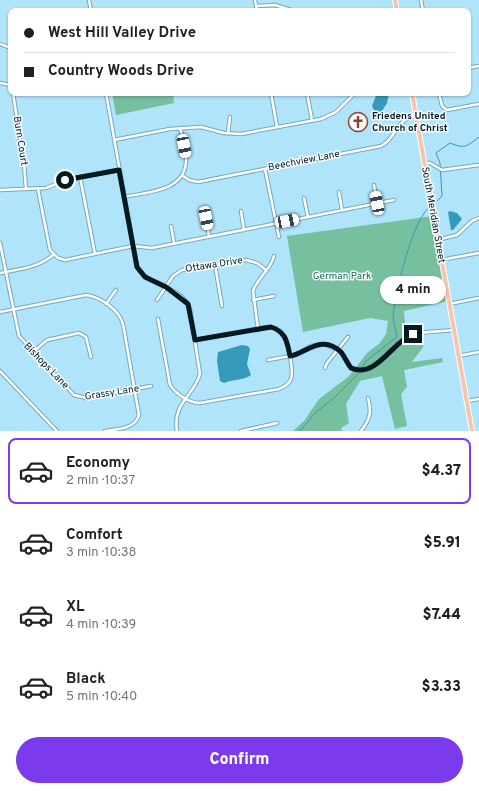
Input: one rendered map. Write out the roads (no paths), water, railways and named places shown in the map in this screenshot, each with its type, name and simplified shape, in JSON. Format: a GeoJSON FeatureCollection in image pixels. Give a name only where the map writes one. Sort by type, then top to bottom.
{"type":"FeatureCollection","features":[{"type":"Feature","properties":{"kind":"main road","name":"South Meridian Street"},"geometry":{"type":"LineString","coordinates":[[413,96],[440,260],[472,431]]}},
{"type":"Feature","properties":{"kind":"street"},"geometry":{"type":"LineString","coordinates":[[255,0],[256,6],[275,4],[286,8]]}},
{"type":"Feature","properties":{"kind":"street","name":"Burn Court"},"geometry":{"type":"LineString","coordinates":[[13,96],[24,164],[26,189]]}},
{"type":"Feature","properties":{"kind":"street"},"geometry":{"type":"LineString","coordinates":[[107,96],[133,246],[140,273],[166,287],[188,304],[200,374],[178,410],[175,420],[177,431]]}},
{"type":"Feature","properties":{"kind":"street"},"geometry":{"type":"LineString","coordinates":[[272,96],[277,127]]}},
{"type":"Feature","properties":{"kind":"street"},"geometry":{"type":"LineString","coordinates":[[308,96],[312,120]]}},
{"type":"Feature","properties":{"kind":"street"},"geometry":{"type":"LineString","coordinates":[[114,140],[180,128],[201,127],[228,133],[241,134],[328,116],[336,112],[351,96]]}},
{"type":"Feature","properties":{"kind":"street"},"geometry":{"type":"LineString","coordinates":[[440,96],[445,109],[450,110],[479,104]]}},
{"type":"Feature","properties":{"kind":"street"},"geometry":{"type":"LineString","coordinates":[[228,133],[230,116]]}},
{"type":"Feature","properties":{"kind":"street","name":"Beechview Lane"},"geometry":{"type":"LineString","coordinates":[[182,175],[189,180],[198,182],[381,146],[387,142],[404,119],[416,116]]}},
{"type":"Feature","properties":{"kind":"street"},"geometry":{"type":"LineString","coordinates":[[124,197],[167,188],[175,183],[182,175],[185,169],[186,156],[180,128]]}},
{"type":"Feature","properties":{"kind":"street"},"geometry":{"type":"LineString","coordinates":[[424,163],[430,163],[441,170],[479,165]]}},
{"type":"Feature","properties":{"kind":"street"},"geometry":{"type":"LineString","coordinates":[[265,169],[279,237]]}},
{"type":"Feature","properties":{"kind":"street"},"geometry":{"type":"LineString","coordinates":[[0,190],[51,188],[65,180],[119,170]]}},
{"type":"Feature","properties":{"kind":"street"},"geometry":{"type":"LineString","coordinates":[[80,177],[95,254]]}},
{"type":"Feature","properties":{"kind":"street"},"geometry":{"type":"LineString","coordinates":[[374,185],[377,203]]}},
{"type":"Feature","properties":{"kind":"street"},"geometry":{"type":"LineString","coordinates":[[38,189],[48,246],[53,255],[65,260],[133,246],[152,248],[394,200]]}},
{"type":"Feature","properties":{"kind":"street"},"geometry":{"type":"LineString","coordinates":[[339,192],[342,210]]}},
{"type":"Feature","properties":{"kind":"street"},"geometry":{"type":"LineString","coordinates":[[304,198],[308,217]]}},
{"type":"Feature","properties":{"kind":"street"},"geometry":{"type":"LineString","coordinates":[[241,211],[244,230]]}},
{"type":"Feature","properties":{"kind":"street"},"geometry":{"type":"LineString","coordinates":[[206,218],[209,236]]}},
{"type":"Feature","properties":{"kind":"street"},"geometry":{"type":"LineString","coordinates":[[437,240],[457,235],[472,221],[479,218]]}},
{"type":"Feature","properties":{"kind":"street"},"geometry":{"type":"LineString","coordinates":[[171,226],[174,243]]}},
{"type":"Feature","properties":{"kind":"street","name":"Bishops Lane"},"geometry":{"type":"LineString","coordinates":[[0,243],[12,309],[19,336],[74,394]]}},
{"type":"Feature","properties":{"kind":"street"},"geometry":{"type":"LineString","coordinates":[[440,260],[479,253]]}},
{"type":"Feature","properties":{"kind":"street"},"geometry":{"type":"LineString","coordinates":[[0,273],[35,266],[53,255]]}},
{"type":"Feature","properties":{"kind":"street"},"geometry":{"type":"LineString","coordinates":[[258,329],[253,300],[254,286],[272,262],[274,256]]}},
{"type":"Feature","properties":{"kind":"street","name":"Ottawa Drive"},"geometry":{"type":"LineString","coordinates":[[158,300],[166,287],[179,272],[251,260],[266,270]]}},
{"type":"Feature","properties":{"kind":"street"},"geometry":{"type":"LineString","coordinates":[[215,265],[222,306]]}},
{"type":"Feature","properties":{"kind":"street"},"geometry":{"type":"LineString","coordinates":[[106,304],[116,290]]}},
{"type":"Feature","properties":{"kind":"street"},"geometry":{"type":"LineString","coordinates":[[0,312],[84,295],[94,297],[117,313],[122,322],[139,411],[136,421],[129,426],[105,431]]}},
{"type":"Feature","properties":{"kind":"street"},"geometry":{"type":"LineString","coordinates":[[253,300],[274,296]]}},
{"type":"Feature","properties":{"kind":"street"},"geometry":{"type":"LineString","coordinates":[[448,304],[479,298]]}},
{"type":"Feature","properties":{"kind":"street"},"geometry":{"type":"LineString","coordinates":[[158,319],[170,385],[174,390],[191,402],[200,403],[282,388],[287,385],[292,377],[287,340],[282,332],[271,327],[195,340]]}},
{"type":"Feature","properties":{"kind":"street"},"geometry":{"type":"LineString","coordinates":[[268,360],[301,353],[312,346],[319,344],[327,345],[343,354],[351,368],[364,371],[372,367],[407,336],[417,333],[436,333],[453,330]]}},
{"type":"Feature","properties":{"kind":"street"},"geometry":{"type":"LineString","coordinates":[[33,352],[47,340],[79,333],[86,337],[91,357]]}},
{"type":"Feature","properties":{"kind":"street"},"geometry":{"type":"LineString","coordinates":[[326,368],[337,350],[348,337]]}},
{"type":"Feature","properties":{"kind":"street"},"geometry":{"type":"LineString","coordinates":[[458,356],[479,352]]}},
{"type":"Feature","properties":{"kind":"street"},"geometry":{"type":"LineString","coordinates":[[0,371],[55,430]]}},
{"type":"Feature","properties":{"kind":"street","name":"Grassy Lane"},"geometry":{"type":"LineString","coordinates":[[74,394],[86,398],[151,386]]}},
{"type":"Feature","properties":{"kind":"street"},"geometry":{"type":"LineString","coordinates":[[361,431],[370,415],[371,407],[368,398]]}},
{"type":"Feature","properties":{"kind":"street"},"geometry":{"type":"LineString","coordinates":[[466,401],[479,399]]}},
{"type":"Feature","properties":{"kind":"street"},"geometry":{"type":"LineString","coordinates":[[241,431],[278,423]]}},
{"type":"Feature","properties":{"kind":"water"},"geometry":{"type":"Polygon","coordinates":[[[376,96],[388,96],[387,103],[382,111],[378,112],[374,110],[372,106],[376,96]]]}},
{"type":"Feature","properties":{"kind":"water"},"geometry":{"type":"Polygon","coordinates":[[[450,211],[457,213],[462,219],[453,230],[451,230],[448,212],[450,211]]]}},
{"type":"Feature","properties":{"kind":"water"},"geometry":{"type":"Polygon","coordinates":[[[242,345],[248,346],[250,349],[247,364],[251,375],[224,383],[220,381],[217,361],[218,352],[242,345]]]}},
{"type":"Feature","properties":{"kind":"waterway"},"geometry":{"type":"LineString","coordinates":[[434,204],[442,196],[440,163],[436,153],[450,143],[465,146],[479,137]]}},
{"type":"Feature","properties":{"kind":"waterway"},"geometry":{"type":"LineString","coordinates":[[362,368],[366,361],[397,337],[393,316],[401,274],[418,224],[424,213],[431,206]]}},
{"type":"Feature","properties":{"kind":"waterway"},"geometry":{"type":"LineString","coordinates":[[300,431],[315,413],[334,398],[359,373]]}},
{"type":"Feature","properties":{"kind":"place","name":"Friedens United Church of Christ"},"geometry":{"type":"Point","coordinates":[358,122]}},
{"type":"Feature","properties":{"kind":"park label","name":"German Park"},"geometry":{"type":"Point","coordinates":[342,276]}}]}
